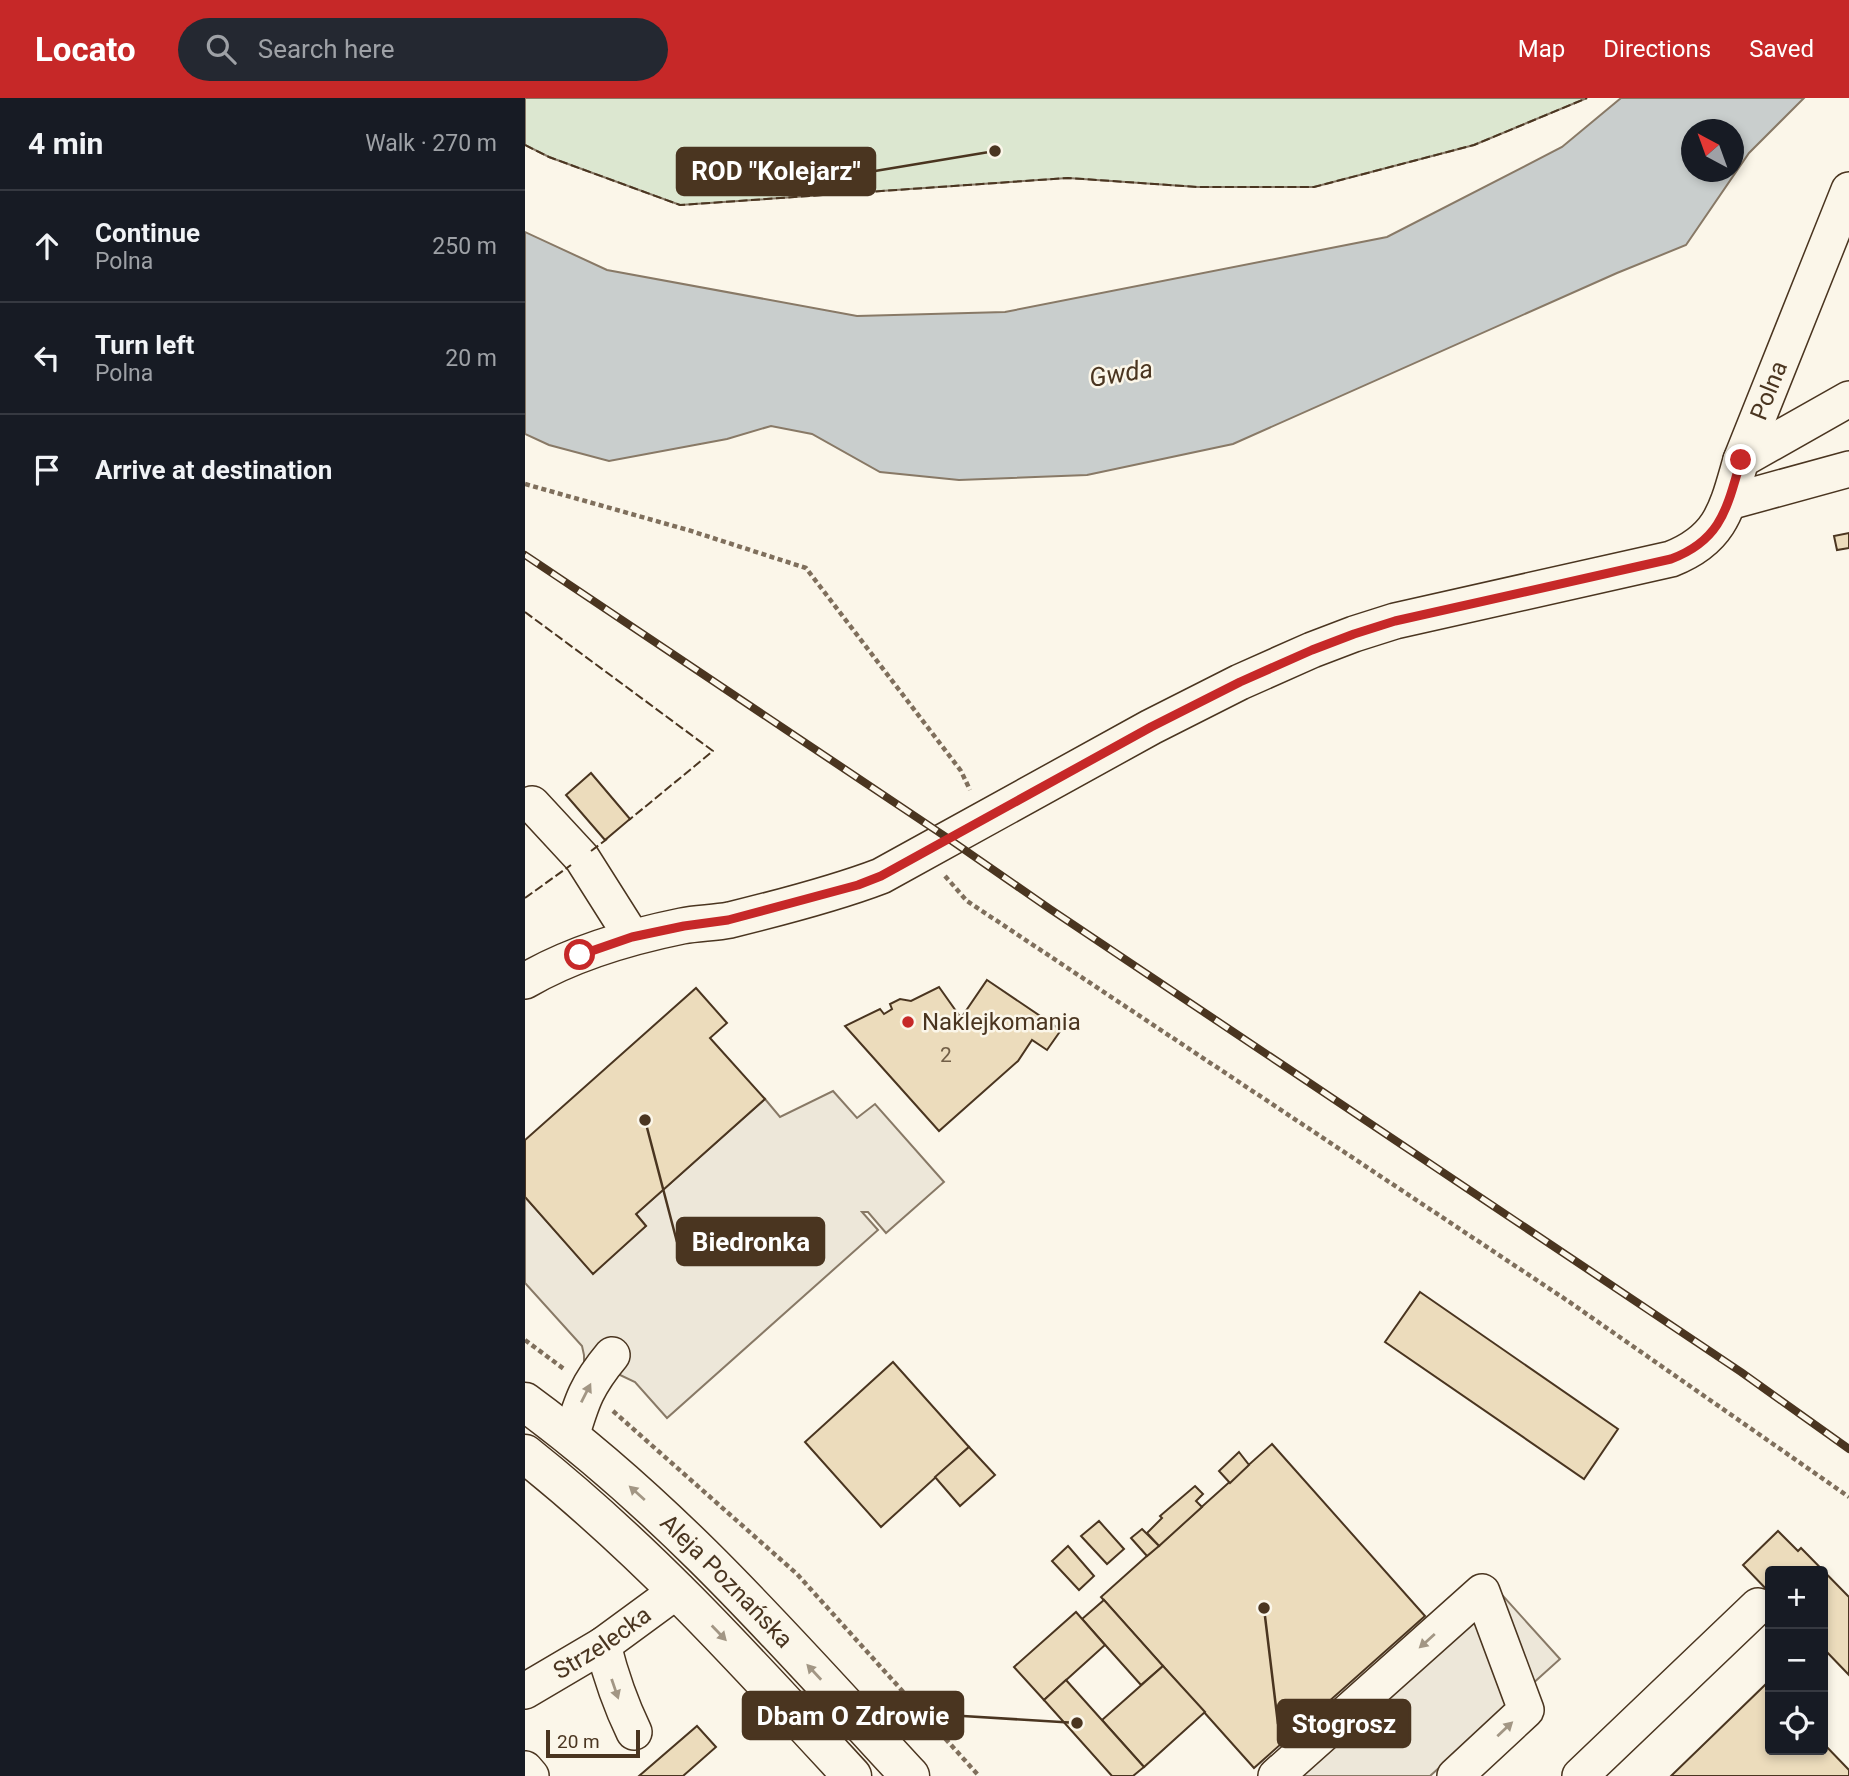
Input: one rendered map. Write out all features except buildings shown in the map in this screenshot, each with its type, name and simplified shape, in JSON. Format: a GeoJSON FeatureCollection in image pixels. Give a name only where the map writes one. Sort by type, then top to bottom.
{"type":"FeatureCollection","features":[{"type":"Feature","properties":{"kind":"main road","name":"Aleja Poznańska"},"geometry":{"type":"LineString","coordinates":[[525,1402],[624,1481],[693,1546],[779,1634],[910,1776]]}},
{"type":"Feature","properties":{"kind":"main road","name":"Aleja Poznańska"},"geometry":{"type":"LineString","coordinates":[[525,1454],[605,1521],[678,1590],[852,1776]]}},
{"type":"Feature","properties":{"kind":"street","name":"Polna"},"geometry":{"type":"LineString","coordinates":[[525,981],[580,955],[632,937],[728,920],[858,885],[881,876],[1151,727],[1218,693],[1343,638],[1395,621],[1671,559],[1690,552],[1704,541],[1722,518],[1741,460],[1849,190]]}},
{"type":"Feature","properties":{"kind":"street"},"geometry":{"type":"LineString","coordinates":[[1741,460],[1849,399]]}},
{"type":"Feature","properties":{"kind":"street"},"geometry":{"type":"LineString","coordinates":[[1729,502],[1849,469]]}},
{"type":"Feature","properties":{"kind":"street"},"geometry":{"type":"LineString","coordinates":[[532,804],[582,858],[632,937]]}},
{"type":"Feature","properties":{"kind":"street"},"geometry":{"type":"LineString","coordinates":[[571,1437],[588,1388],[613,1355]]}},
{"type":"Feature","properties":{"kind":"street","name":"Strzelecka"},"geometry":{"type":"LineString","coordinates":[[525,1691],[603,1644],[678,1590]]}},
{"type":"Feature","properties":{"kind":"street"},"geometry":{"type":"LineString","coordinates":[[1276,1776],[1482,1592],[1525,1710],[1455,1776]]}},
{"type":"Feature","properties":{"kind":"street"},"geometry":{"type":"LineString","coordinates":[[1592,1772],[1758,1606]]}},
{"type":"Feature","properties":{"kind":"street"},"geometry":{"type":"LineString","coordinates":[[603,1644],[611,1679],[634,1732]]}},
{"type":"Feature","properties":{"kind":"street"},"geometry":{"type":"LineString","coordinates":[[525,1769],[531,1776]]}},
{"type":"Feature","properties":{"kind":"path"},"geometry":{"type":"LineString","coordinates":[[525,484],[688,530],[806,568],[961,771],[984,819]]}},
{"type":"Feature","properties":{"kind":"path"},"geometry":{"type":"LineString","coordinates":[[932,849],[947,878],[967,901],[1557,1294],[1849,1497]]}},
{"type":"Feature","properties":{"kind":"path"},"geometry":{"type":"LineString","coordinates":[[525,1340],[588,1388],[797,1574],[979,1776]]}},
{"type":"Feature","properties":{"kind":"green space"},"geometry":{"type":"Polygon","coordinates":[[[525,98],[1587,98],[1474,145],[1314,187],[1198,187],[1068,178],[680,205],[549,157],[525,145],[525,98]]]}},
{"type":"Feature","properties":{"kind":"shaded area"},"geometry":{"type":"Polygon","coordinates":[[[833,1091],[857,1118],[875,1104],[944,1182],[886,1233],[868,1212],[862,1212],[878,1230],[667,1418],[635,1382],[618,1374],[584,1365],[582,1346],[525,1283],[525,1197],[593,1273],[646,1226],[636,1214],[765,1099],[780,1117],[833,1091]]]}},
{"type":"Feature","properties":{"kind":"shaded area"},"geometry":{"type":"Polygon","coordinates":[[[1485,1576],[1560,1659],[1430,1776],[1296,1776],[1485,1576]]]}},
{"type":"Feature","properties":{"kind":"water","name":"Gwda"},"geometry":{"type":"Polygon","coordinates":[[[1621,98],[1804,98],[1744,160],[1744,119],[1681,119],[1681,182],[1729,182],[1686,245],[1617,273],[1233,444],[1087,475],[959,480],[880,472],[812,434],[771,426],[727,439],[609,461],[549,445],[525,434],[525,232],[607,270],[857,316],[1005,312],[1387,237],[1562,147],[1621,98]]]}},
{"type":"Feature","properties":{"kind":"railway"},"geometry":{"type":"LineString","coordinates":[[525,555],[1741,1372],[1849,1449]]}},
{"type":"Feature","properties":{"kind":"fence"},"geometry":{"type":"LineString","coordinates":[[525,145],[549,157],[680,205],[1068,178],[1198,187],[1314,187],[1474,145],[1587,98]]}},
{"type":"Feature","properties":{"kind":"fence"},"geometry":{"type":"LineString","coordinates":[[525,612],[713,751],[629,820]]}},
{"type":"Feature","properties":{"kind":"fence"},"geometry":{"type":"LineString","coordinates":[[591,851],[607,839]]}},
{"type":"Feature","properties":{"kind":"fence"},"geometry":{"type":"LineString","coordinates":[[525,898],[571,865]]}},
{"type":"Feature","properties":{"kind":"place","name":"ROD \"Kolejarz\""},"geometry":{"type":"Point","coordinates":[995,151]}},
{"type":"Feature","properties":{"kind":"place","name":"Naklejkomania"},"geometry":{"type":"Point","coordinates":[908,1022]}},
{"type":"Feature","properties":{"kind":"place","name":"Biedronka"},"geometry":{"type":"Point","coordinates":[645,1120]}},
{"type":"Feature","properties":{"kind":"place","name":"Stogrosz"},"geometry":{"type":"Point","coordinates":[1264,1608]}},
{"type":"Feature","properties":{"kind":"place","name":"Dbam O Zdrowie"},"geometry":{"type":"Point","coordinates":[1077,1723]}},
{"type":"Feature","properties":{"kind":"route"},"geometry":{"type":"LineString","coordinates":[[580,955],[632,937],[728,920],[858,885],[881,876],[1151,727],[1240,682],[1354,634],[1395,621],[1671,559],[1690,552],[1704,541],[1722,518],[1741,460]]}}]}
